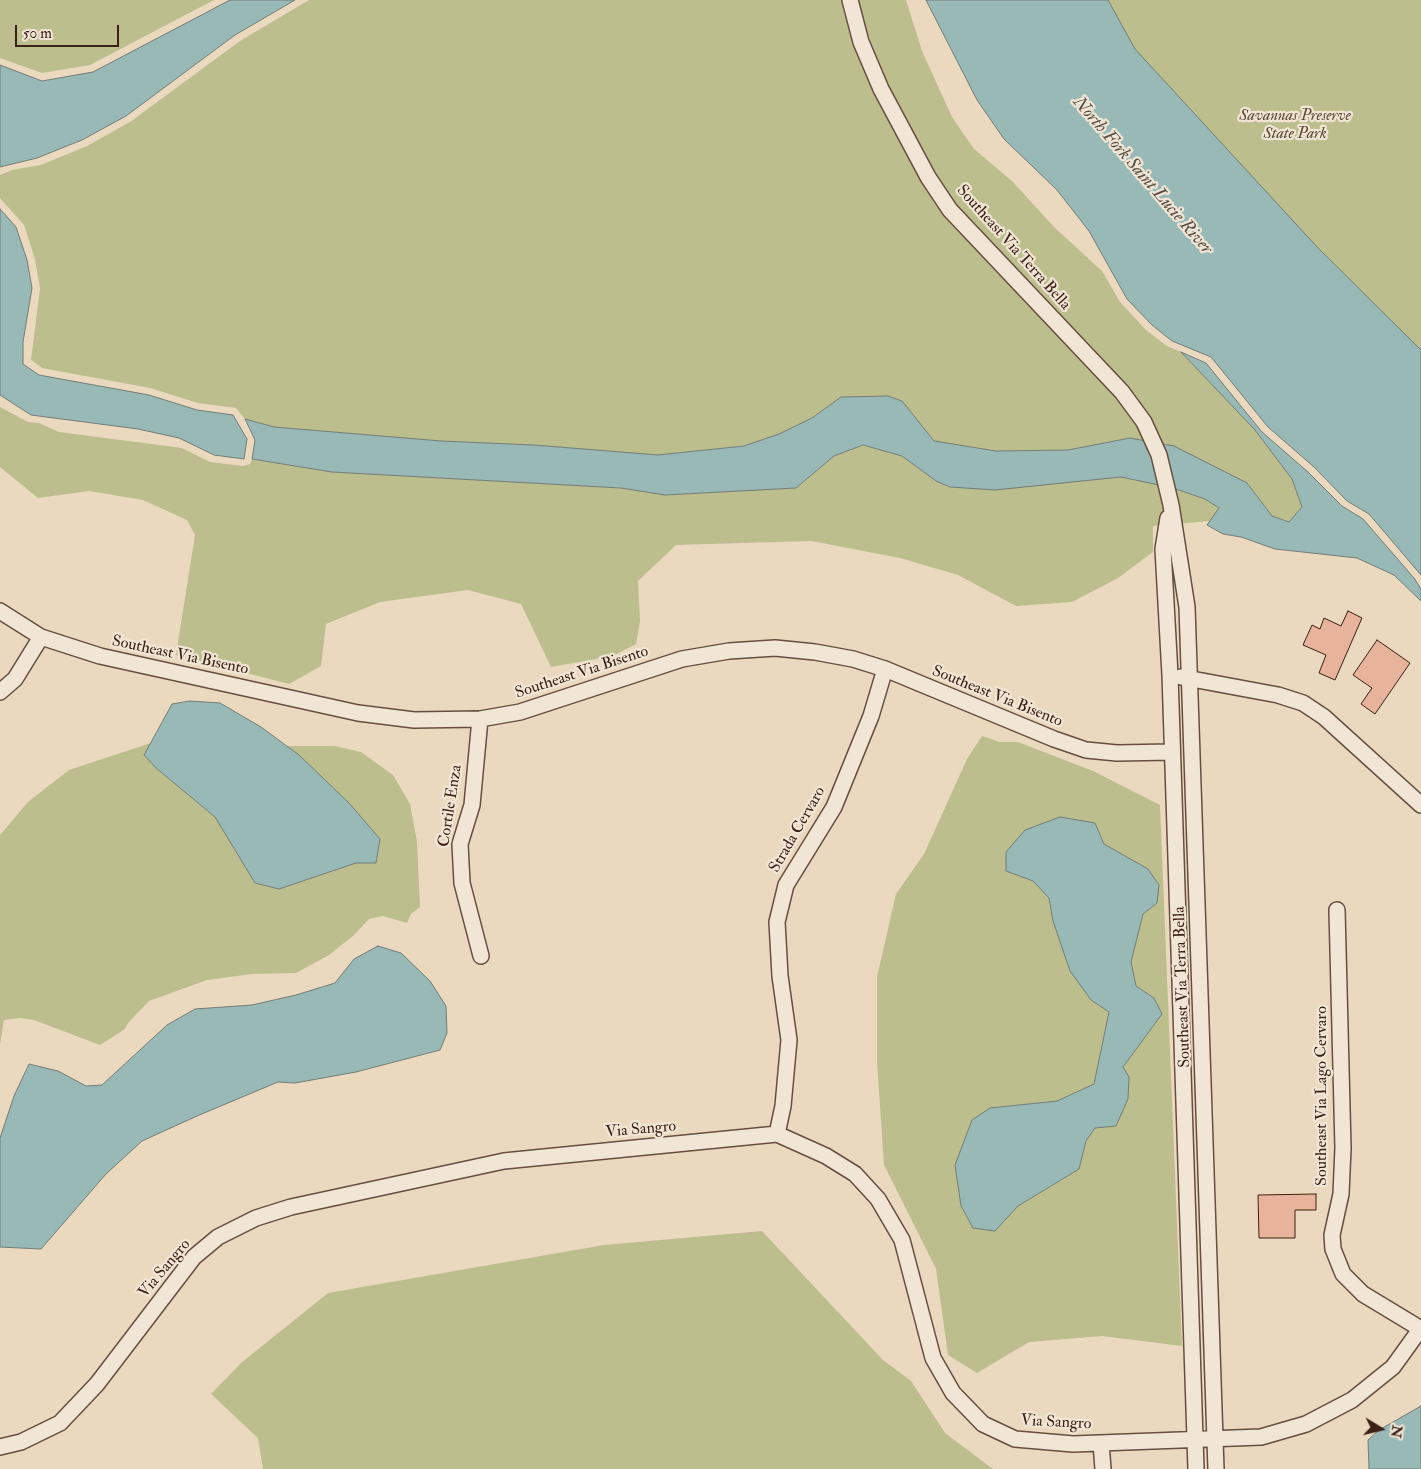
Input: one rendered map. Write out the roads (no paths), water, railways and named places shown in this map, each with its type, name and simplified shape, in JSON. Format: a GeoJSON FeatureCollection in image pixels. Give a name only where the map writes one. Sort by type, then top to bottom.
{"type":"FeatureCollection","features":[{"type":"Feature","properties":{"kind":"street","name":"Southeast Via Terra Bella"},"geometry":{"type":"LineString","coordinates":[[850,0],[860,42],[881,89],[928,177],[950,210],[1122,392],[1144,422],[1159,455],[1170,504],[1187,607],[1216,1469]]}},
{"type":"Feature","properties":{"kind":"street","name":"Southeast Via Terra Bella"},"geometry":{"type":"LineString","coordinates":[[1170,504],[1163,549],[1170,675],[1171,752],[1196,1469]]}},
{"type":"Feature","properties":{"kind":"street","name":"Southeast Via Bisento"},"geometry":{"type":"LineString","coordinates":[[0,611],[42,637],[100,656],[358,713],[414,720],[480,719],[520,712],[682,659],[729,651],[775,648],[815,652],[853,659],[885,669],[1054,740],[1086,750],[1117,753],[1171,752]]}},
{"type":"Feature","properties":{"kind":"street"},"geometry":{"type":"LineString","coordinates":[[0,692],[15,679],[42,637]]}},
{"type":"Feature","properties":{"kind":"street","name":"Strada Cervaro"},"geometry":{"type":"LineString","coordinates":[[777,1134],[783,1106],[789,1040],[780,976],[778,922],[786,885],[834,807],[871,716],[885,669]]}},
{"type":"Feature","properties":{"kind":"street"},"geometry":{"type":"LineString","coordinates":[[1170,675],[1278,695],[1303,703],[1324,717],[1421,805]]}},
{"type":"Feature","properties":{"kind":"street","name":"Cortile Enza"},"geometry":{"type":"LineString","coordinates":[[480,719],[472,805],[460,844],[462,883],[481,956]]}},
{"type":"Feature","properties":{"kind":"street","name":"Southeast Via Lago Cervaro"},"geometry":{"type":"LineString","coordinates":[[1337,910],[1343,1148],[1341,1194],[1332,1235],[1333,1249],[1343,1274],[1364,1294],[1421,1328]]}},
{"type":"Feature","properties":{"kind":"street","name":"Via Sangro"},"geometry":{"type":"LineString","coordinates":[[0,1447],[21,1442],[60,1423],[97,1384],[194,1257],[218,1237],[256,1218],[301,1205],[504,1160],[777,1134],[826,1156],[855,1174],[878,1199],[902,1240],[933,1358],[953,1393],[983,1424],[1015,1440],[1058,1443],[1261,1437],[1306,1424],[1352,1400],[1393,1367],[1421,1328]]}},
{"type":"Feature","properties":{"kind":"street"},"geometry":{"type":"LineString","coordinates":[[1100,1442],[1103,1469]]}},
{"type":"Feature","properties":{"kind":"water"},"geometry":{"type":"Polygon","coordinates":[[[230,0],[295,0],[235,35],[126,116],[82,140],[37,158],[0,167],[0,65],[42,81],[93,72],[230,0]]]}},
{"type":"Feature","properties":{"kind":"water","name":"North Fork Saint Lucie River"},"geometry":{"type":"Polygon","coordinates":[[[926,0],[1108,0],[1135,49],[1318,248],[1421,350],[1421,575],[1369,514],[1347,501],[1314,467],[1268,427],[1211,357],[1172,341],[1152,325],[1127,299],[1089,231],[1057,190],[1004,139],[977,100],[926,0]]]}},
{"type":"Feature","properties":{"kind":"water"},"geometry":{"type":"Polygon","coordinates":[[[0,209],[16,227],[27,260],[32,288],[23,342],[23,364],[39,375],[149,395],[197,410],[233,415],[247,439],[244,459],[214,455],[179,438],[138,429],[31,415],[0,395],[0,209]]]}},
{"type":"Feature","properties":{"kind":"water"},"geometry":{"type":"Polygon","coordinates":[[[1181,352],[1206,363],[1262,432],[1308,472],[1342,506],[1363,519],[1414,578],[1421,589],[1421,601],[1394,575],[1357,558],[1275,549],[1241,537],[1223,534],[1207,525],[1219,508],[1205,499],[1173,488],[1121,477],[995,490],[950,487],[936,481],[902,456],[863,445],[834,456],[796,488],[665,495],[621,488],[332,472],[252,459],[255,440],[245,419],[274,427],[441,441],[534,445],[658,455],[744,446],[779,434],[812,418],[841,397],[888,396],[902,401],[934,441],[996,451],[1068,450],[1130,438],[1174,446],[1247,483],[1272,516],[1289,522],[1302,507],[1292,479],[1255,430],[1181,352]]]}},
{"type":"Feature","properties":{"kind":"water"},"geometry":{"type":"Polygon","coordinates":[[[190,701],[220,703],[261,727],[299,755],[349,803],[380,839],[376,863],[356,863],[279,889],[255,883],[215,817],[156,768],[144,755],[172,704],[190,701]]]}},
{"type":"Feature","properties":{"kind":"water"},"geometry":{"type":"Polygon","coordinates":[[[1060,817],[1095,823],[1104,844],[1148,869],[1159,885],[1157,903],[1143,914],[1131,962],[1136,986],[1154,998],[1162,1014],[1123,1067],[1129,1077],[1128,1099],[1116,1126],[1095,1128],[1086,1141],[1079,1169],[1018,1206],[995,1231],[973,1228],[961,1206],[955,1165],[972,1120],[990,1108],[1057,1101],[1094,1084],[1109,1012],[1091,1000],[1070,971],[1053,921],[1049,898],[1033,881],[1006,871],[1006,852],[1025,830],[1060,817]]]}},
{"type":"Feature","properties":{"kind":"water"},"geometry":{"type":"Polygon","coordinates":[[[378,946],[401,953],[430,981],[446,1006],[447,1033],[440,1050],[356,1072],[295,1083],[278,1082],[197,1116],[142,1141],[106,1174],[41,1249],[0,1247],[0,1138],[14,1096],[29,1064],[58,1071],[86,1086],[102,1085],[167,1025],[195,1009],[252,1005],[296,995],[335,983],[354,959],[378,946]]]}},
{"type":"Feature","properties":{"kind":"water"},"geometry":{"type":"Polygon","coordinates":[[[1421,1406],[1421,1469],[1369,1469],[1368,1440],[1379,1430],[1421,1406]]]}},
{"type":"Feature","properties":{"kind":"park label","name":"Savannas Preserve State Park"},"geometry":{"type":"Point","coordinates":[1295,126]}}]}
